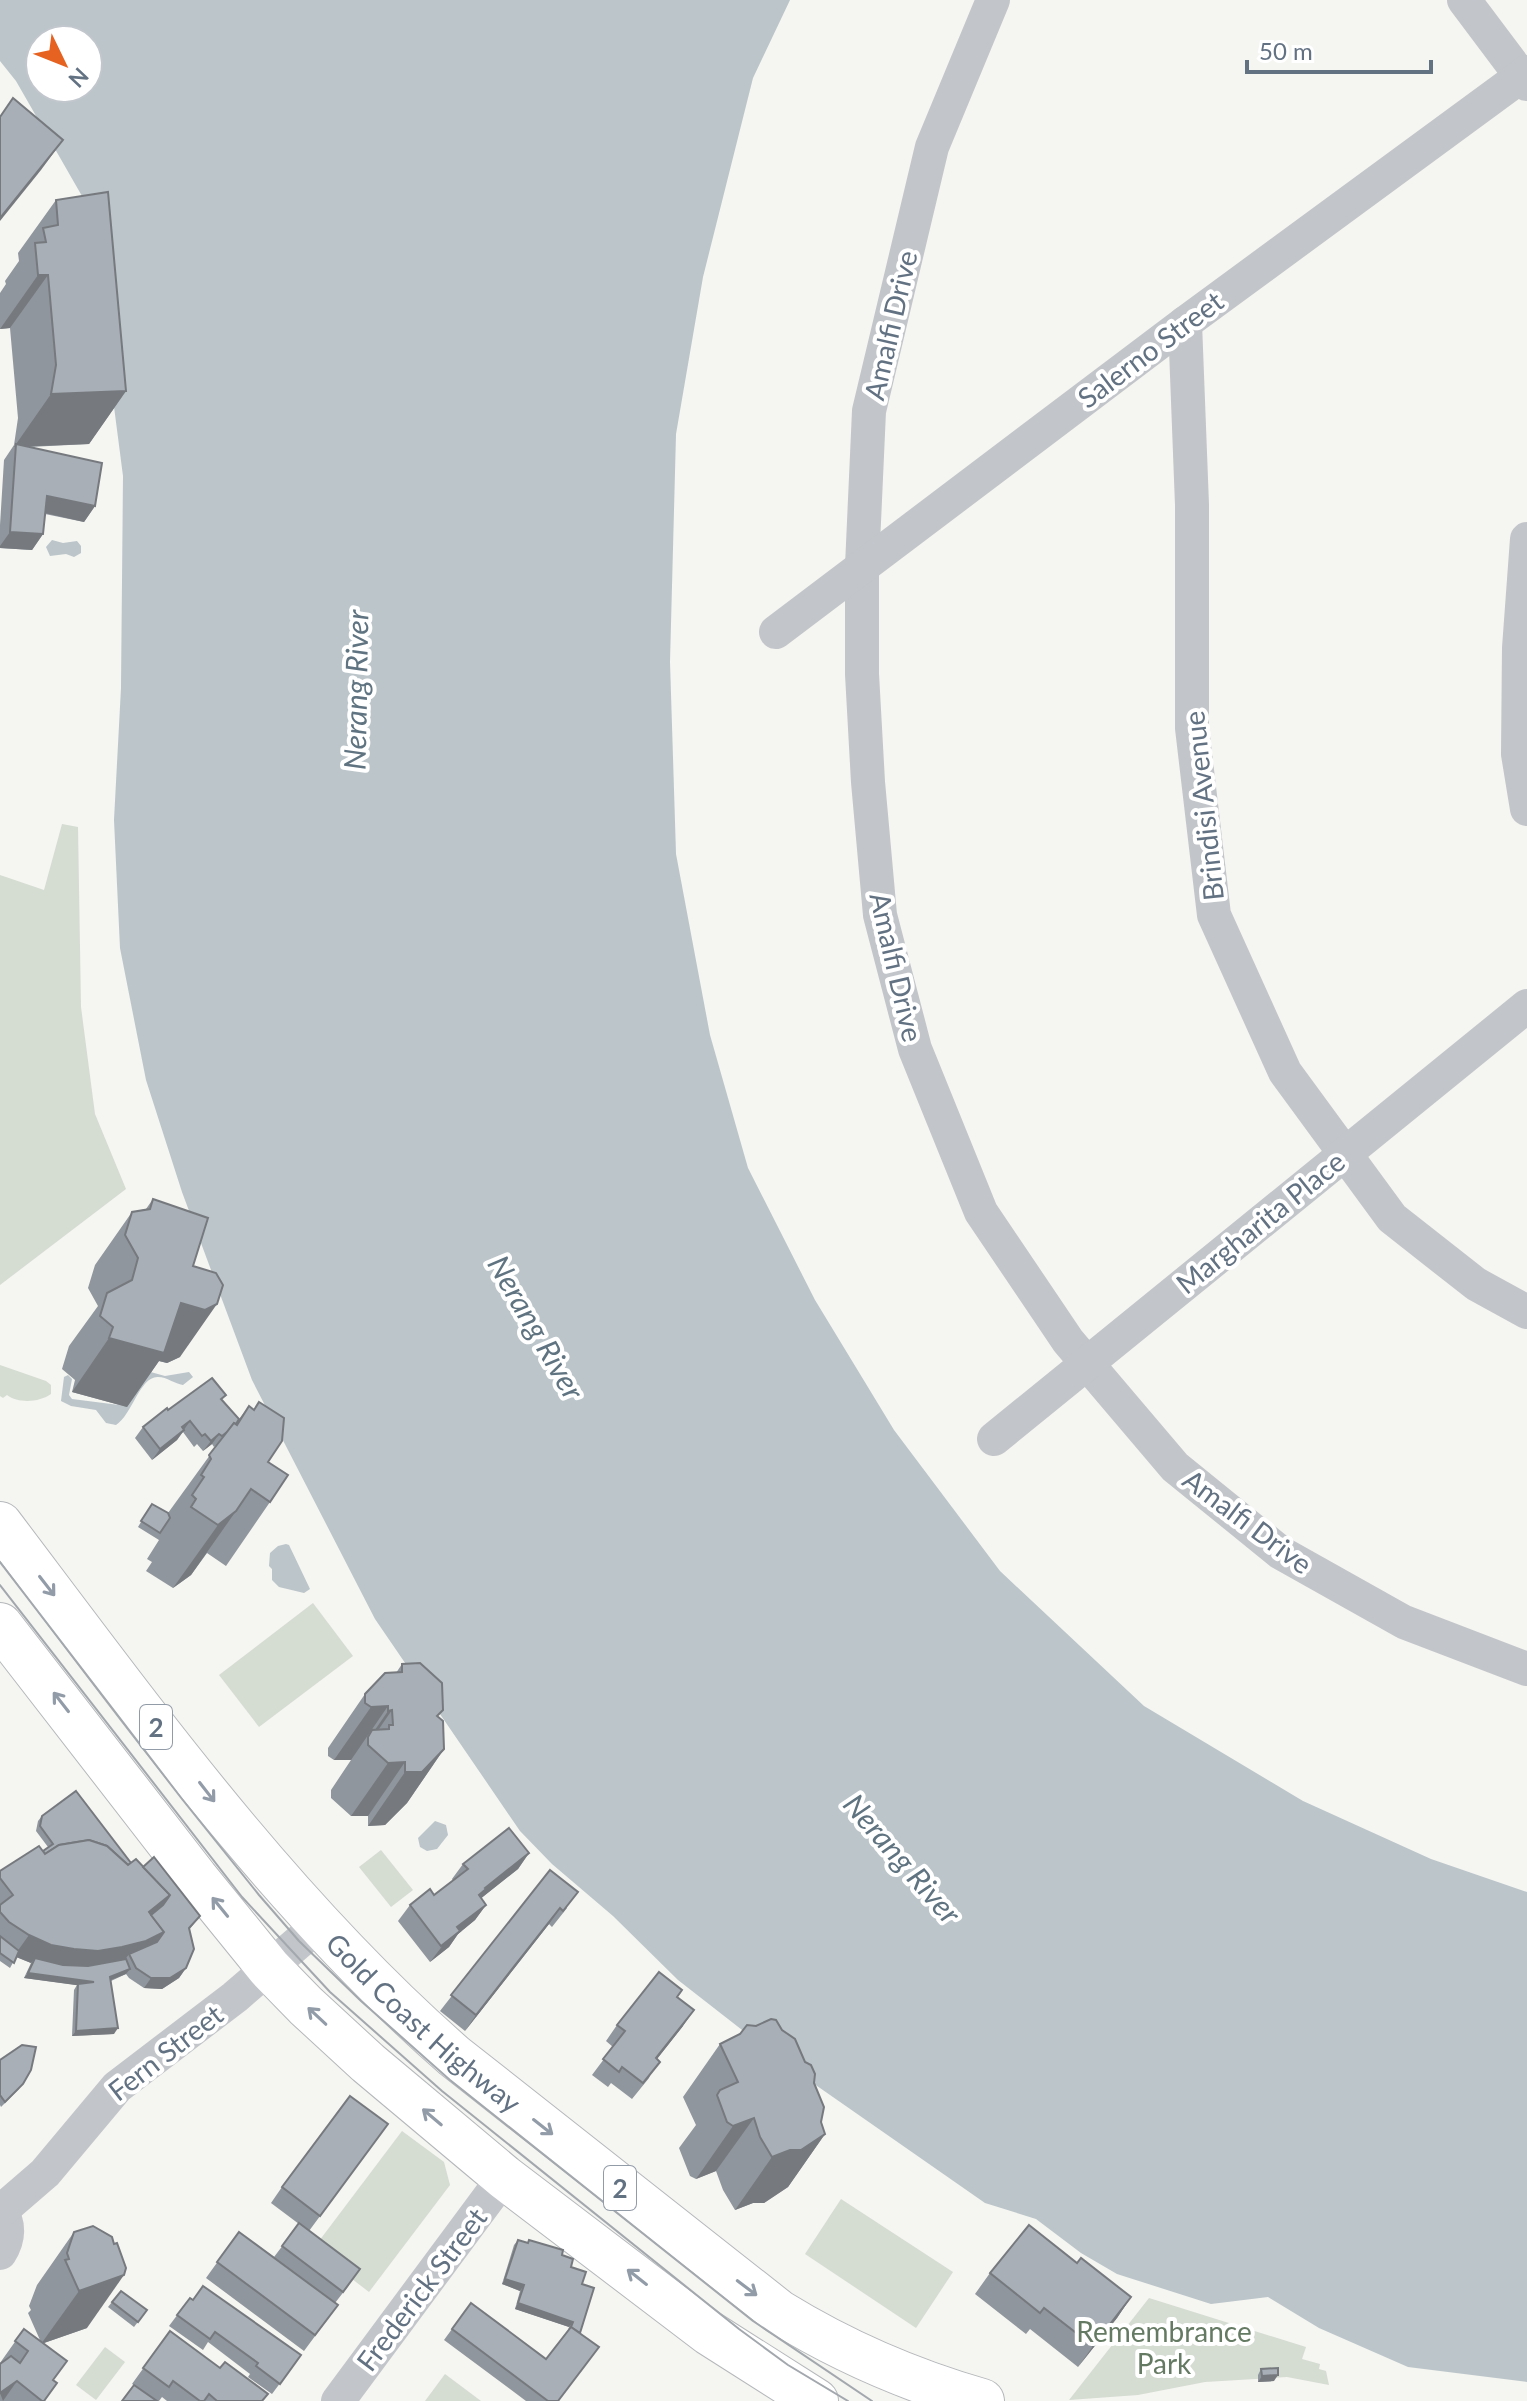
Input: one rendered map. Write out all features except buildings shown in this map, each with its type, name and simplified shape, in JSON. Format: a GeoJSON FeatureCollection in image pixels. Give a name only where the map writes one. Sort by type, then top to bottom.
{"type":"FeatureCollection","features":[{"type":"Feature","properties":{"kind":"highway","name":"Gold Coast Highway"},"geometry":{"type":"LineString","coordinates":[[0,1524],[217,1804],[321,1923],[419,2026],[739,2282],[817,2336],[909,2379],[962,2399]]}},
{"type":"Feature","properties":{"kind":"highway","name":"2"},"geometry":{"type":"LineString","coordinates":[[0,1625],[269,1968],[306,2006],[368,2063],[504,2177],[709,2333],[807,2399]]}},
{"type":"Feature","properties":{"kind":"street","name":"Amalfi Drive"},"geometry":{"type":"LineString","coordinates":[[993,0],[932,147],[869,411],[862,566],[862,674],[868,782],[880,915],[915,1049],[981,1212],[1031,1289],[1085,1363],[1175,1467],[1281,1553],[1404,1622],[1527,1669]]}},
{"type":"Feature","properties":{"kind":"street"},"geometry":{"type":"LineString","coordinates":[[1464,0],[1525,77]]}},
{"type":"Feature","properties":{"kind":"street","name":"Salerno Street"},"geometry":{"type":"LineString","coordinates":[[776,632],[1185,323],[1525,77]]}},
{"type":"Feature","properties":{"kind":"street","name":"Brindisi Avenue"},"geometry":{"type":"LineString","coordinates":[[1185,323],[1192,505],[1192,728],[1214,915],[1285,1072],[1392,1218],[1476,1284],[1527,1312]]}},
{"type":"Feature","properties":{"kind":"street"},"geometry":{"type":"LineString","coordinates":[[1527,539],[1519,648],[1518,754],[1527,809]]}},
{"type":"Feature","properties":{"kind":"street","name":"Margharita Place"},"geometry":{"type":"LineString","coordinates":[[994,1439],[1527,1006]]}},
{"type":"Feature","properties":{"kind":"street","name":"Fern Street"},"geometry":{"type":"LineString","coordinates":[[0,2211],[45,2173],[117,2087],[235,1997],[321,1923]]}},
{"type":"Feature","properties":{"kind":"street","name":"Frederick Street"},"geometry":{"type":"LineString","coordinates":[[338,2401],[504,2177]]}},
{"type":"Feature","properties":{"kind":"street"},"geometry":{"type":"LineString","coordinates":[[0,2211],[8,2229],[0,2253]]}},
{"type":"Feature","properties":{"kind":"green space"},"geometry":{"type":"Polygon","coordinates":[[[62,824],[78,827],[81,1007],[95,1114],[126,1189],[0,1285],[0,875],[44,890],[62,824]]]}},
{"type":"Feature","properties":{"kind":"green space"},"geometry":{"type":"Polygon","coordinates":[[[0,1365],[46,1381],[51,1385],[51,1394],[29,1401],[7,1395],[3,1398],[0,1396],[0,1365]]]}},
{"type":"Feature","properties":{"kind":"green space"},"geometry":{"type":"Polygon","coordinates":[[[313,1603],[353,1656],[259,1727],[219,1675],[313,1603]]]}},
{"type":"Feature","properties":{"kind":"green space"},"geometry":{"type":"Polygon","coordinates":[[[381,1850],[413,1890],[391,1907],[359,1867],[381,1850]]]}},
{"type":"Feature","properties":{"kind":"green space"},"geometry":{"type":"Polygon","coordinates":[[[402,2131],[444,2162],[450,2185],[369,2292],[313,2249],[402,2131]]]}},
{"type":"Feature","properties":{"kind":"green space"},"geometry":{"type":"Polygon","coordinates":[[[841,2199],[953,2272],[916,2328],[805,2254],[841,2199]]]}},
{"type":"Feature","properties":{"kind":"green space","name":"Remembrance Park"},"geometry":{"type":"Polygon","coordinates":[[[1149,2298],[1306,2347],[1302,2359],[1320,2364],[1319,2369],[1326,2371],[1329,2385],[1287,2377],[1205,2382],[1138,2395],[1069,2400],[1149,2298]]]}},
{"type":"Feature","properties":{"kind":"green space"},"geometry":{"type":"Polygon","coordinates":[[[105,2347],[125,2362],[96,2400],[76,2385],[105,2347]]]}},
{"type":"Feature","properties":{"kind":"green space"},"geometry":{"type":"Polygon","coordinates":[[[445,2374],[481,2401],[425,2401],[445,2374]]]}},
{"type":"Feature","properties":{"kind":"water","name":"Nerang River"},"geometry":{"type":"Polygon","coordinates":[[[0,0],[790,0],[753,78],[703,277],[676,434],[670,662],[676,854],[710,1035],[748,1168],[815,1300],[894,1430],[1000,1571],[1144,1706],[1303,1801],[1431,1859],[1527,1892],[1527,2382],[1408,2367],[1319,2328],[1268,2297],[1211,2304],[1117,2274],[1081,2253],[1036,2219],[985,2203],[787,2065],[678,1980],[613,1916],[552,1864],[520,1831],[375,1619],[252,1380],[182,1192],[146,1080],[120,948],[114,820],[121,688],[123,476],[86,203],[29,104],[104,104],[104,24],[24,24],[24,95],[0,61],[0,0]]]}},
{"type":"Feature","properties":{"kind":"water"},"geometry":{"type":"Polygon","coordinates":[[[52,540],[63,543],[77,541],[81,553],[74,557],[66,554],[50,556],[46,547],[52,540]]]}},
{"type":"Feature","properties":{"kind":"water"},"geometry":{"type":"Polygon","coordinates":[[[147,1371],[165,1376],[189,1372],[193,1377],[183,1385],[161,1377],[152,1378],[116,1425],[106,1423],[96,1410],[61,1401],[64,1377],[68,1375],[72,1379],[69,1395],[72,1399],[127,1406],[147,1371]]]}},
{"type":"Feature","properties":{"kind":"water"},"geometry":{"type":"Polygon","coordinates":[[[286,1544],[310,1589],[304,1593],[279,1587],[272,1580],[270,1553],[286,1544]]]}},
{"type":"Feature","properties":{"kind":"water"},"geometry":{"type":"Polygon","coordinates":[[[435,1821],[446,1825],[448,1835],[437,1849],[427,1851],[420,1847],[418,1838],[435,1821]]]}},
{"type":"Feature","properties":{"kind":"tram line"},"geometry":{"type":"LineString","coordinates":[[0,1562],[259,1895],[299,1941],[361,2001],[450,2080],[753,2321],[872,2401]]}},
{"type":"Feature","properties":{"kind":"tram line"},"geometry":{"type":"LineString","coordinates":[[0,1585],[242,1897],[330,1992],[442,2091],[739,2329],[788,2365],[848,2401]]}}]}
